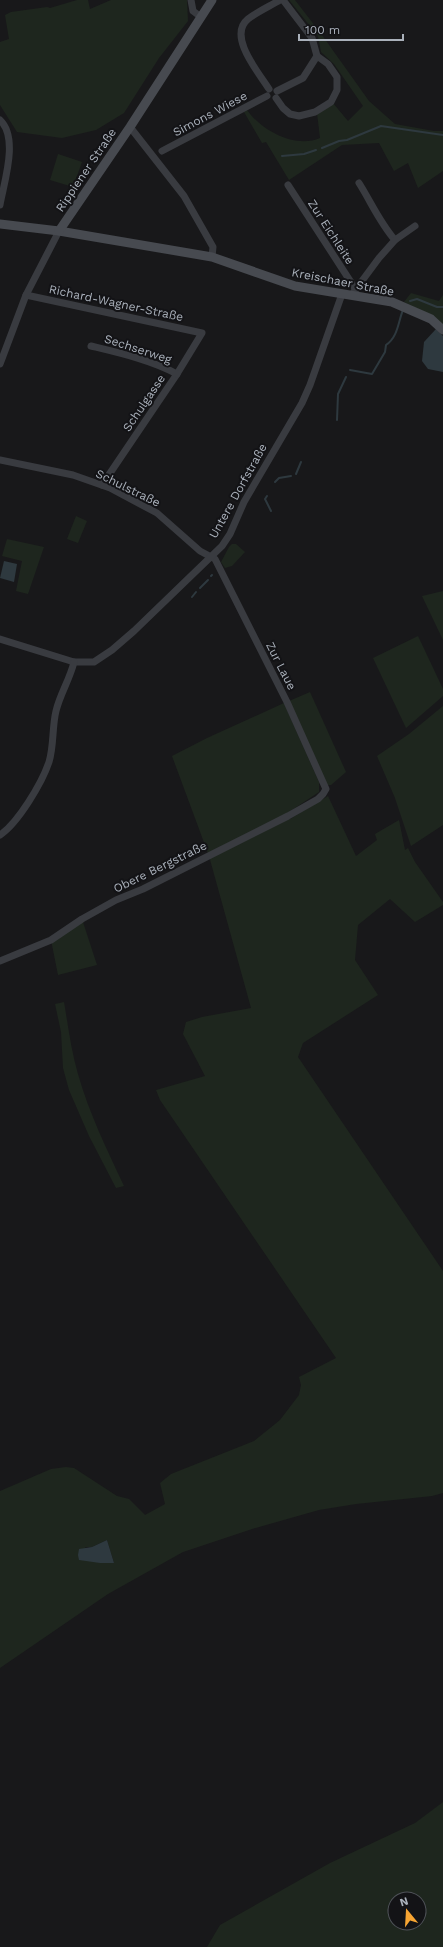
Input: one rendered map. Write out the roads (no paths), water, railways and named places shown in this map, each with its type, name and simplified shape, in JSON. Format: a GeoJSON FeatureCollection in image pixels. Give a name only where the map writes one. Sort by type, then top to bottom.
{"type":"FeatureCollection","features":[{"type":"Feature","properties":{"kind":"main road","name":"Rippiener Straße"},"geometry":{"type":"LineString","coordinates":[[59,231],[130,127],[212,0]]}},
{"type":"Feature","properties":{"kind":"main road","name":"Kreischaer Straße"},"geometry":{"type":"LineString","coordinates":[[0,224],[59,231],[212,257],[295,286],[342,294],[354,293],[392,302],[431,319],[443,330]]}},
{"type":"Feature","properties":{"kind":"street"},"geometry":{"type":"LineString","coordinates":[[191,0],[193,11],[202,17]]}},
{"type":"Feature","properties":{"kind":"street"},"geometry":{"type":"LineString","coordinates":[[280,0],[247,20],[240,29],[242,45],[272,94],[283,108],[290,114],[299,116],[315,112],[332,102],[337,90],[337,77],[328,64],[317,56],[312,38],[283,0]]}},
{"type":"Feature","properties":{"kind":"street","name":"Simons Wiese"},"geometry":{"type":"LineString","coordinates":[[162,151],[303,78],[317,56]]}},
{"type":"Feature","properties":{"kind":"street"},"geometry":{"type":"LineString","coordinates":[[0,120],[4,124],[10,142],[9,158],[0,205]]}},
{"type":"Feature","properties":{"kind":"street"},"geometry":{"type":"LineString","coordinates":[[130,127],[184,196],[213,247],[212,257]]}},
{"type":"Feature","properties":{"kind":"street"},"geometry":{"type":"LineString","coordinates":[[359,183],[386,230],[395,240]]}},
{"type":"Feature","properties":{"kind":"street","name":"Zur Eichleite"},"geometry":{"type":"LineString","coordinates":[[288,185],[354,293],[378,258],[395,240],[415,226]]}},
{"type":"Feature","properties":{"kind":"street","name":"Rippiener Straße"},"geometry":{"type":"LineString","coordinates":[[0,364],[26,295],[59,231]]}},
{"type":"Feature","properties":{"kind":"street","name":"Untere Dorfstraße"},"geometry":{"type":"LineString","coordinates":[[0,639],[74,662],[94,662],[112,650],[222,546],[230,534],[244,502],[302,403],[310,385],[342,294]]}},
{"type":"Feature","properties":{"kind":"street","name":"Richard-Wagner-Straße"},"geometry":{"type":"LineString","coordinates":[[26,295],[202,332]]}},
{"type":"Feature","properties":{"kind":"street","name":"Schulgasse"},"geometry":{"type":"LineString","coordinates":[[102,485],[178,374],[202,332]]}},
{"type":"Feature","properties":{"kind":"street","name":"Sechserweg"},"geometry":{"type":"LineString","coordinates":[[91,346],[167,368],[178,374]]}},
{"type":"Feature","properties":{"kind":"street","name":"Schulstraße"},"geometry":{"type":"LineString","coordinates":[[0,460],[64,473],[102,485],[157,514],[200,551],[211,556]]}},
{"type":"Feature","properties":{"kind":"street","name":"Zur Laue"},"geometry":{"type":"LineString","coordinates":[[211,556],[215,559],[287,702],[326,789]]}},
{"type":"Feature","properties":{"kind":"street"},"geometry":{"type":"LineString","coordinates":[[0,835],[13,822],[34,791],[49,762],[55,713],[74,662]]}},
{"type":"Feature","properties":{"kind":"street","name":"Obere Bergstraße"},"geometry":{"type":"LineString","coordinates":[[0,961],[51,940],[82,919],[116,900],[143,890],[288,816],[318,799],[324,794],[326,789]]}},
{"type":"Feature","properties":{"kind":"waterway"},"geometry":{"type":"LineString","coordinates":[[322,148],[339,141],[347,140],[381,126],[443,135]]}},
{"type":"Feature","properties":{"kind":"waterway"},"geometry":{"type":"LineString","coordinates":[[282,156],[304,154],[316,150]]}},
{"type":"Feature","properties":{"kind":"waterway"},"geometry":{"type":"LineString","coordinates":[[410,301],[417,299],[437,307],[443,307]]}},
{"type":"Feature","properties":{"kind":"waterway"},"geometry":{"type":"LineString","coordinates":[[350,370],[372,374],[385,352],[386,345],[395,334],[403,310]]}},
{"type":"Feature","properties":{"kind":"waterway"},"geometry":{"type":"LineString","coordinates":[[337,420],[338,394],[346,377]]}},
{"type":"Feature","properties":{"kind":"waterway"},"geometry":{"type":"LineString","coordinates":[[296,474],[301,462]]}},
{"type":"Feature","properties":{"kind":"waterway"},"geometry":{"type":"LineString","coordinates":[[275,482],[279,478],[291,476]]}},
{"type":"Feature","properties":{"kind":"waterway"},"geometry":{"type":"LineString","coordinates":[[267,496],[265,499],[271,511]]}},
{"type":"Feature","properties":{"kind":"waterway"},"geometry":{"type":"LineString","coordinates":[[200,588],[208,580]]}},
{"type":"Feature","properties":{"kind":"waterway"},"geometry":{"type":"LineString","coordinates":[[192,597],[196,592]]}}]}
